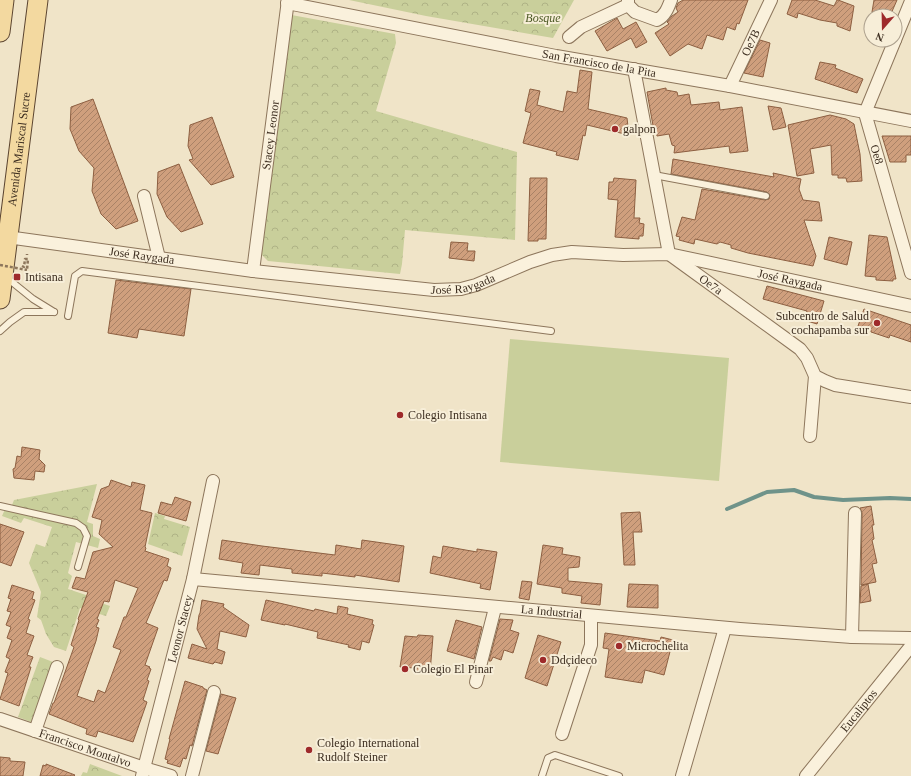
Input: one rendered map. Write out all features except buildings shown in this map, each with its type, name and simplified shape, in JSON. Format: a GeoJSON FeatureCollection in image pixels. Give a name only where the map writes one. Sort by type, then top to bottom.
{"type":"FeatureCollection","features":[{"type":"Feature","properties":{"kind":"main road"},"geometry":{"type":"LineString","coordinates":[[0,32],[4,0]]}},
{"type":"Feature","properties":{"kind":"main road","name":"Avenida Mariscal Sucre"},"geometry":{"type":"LineString","coordinates":[[0,299],[1,270],[7,237],[38,0]]}},
{"type":"Feature","properties":{"kind":"street"},"geometry":{"type":"LineString","coordinates":[[569,37],[581,27],[628,2],[635,12],[657,20],[665,13],[671,0]]}},
{"type":"Feature","properties":{"kind":"street","name":"Oe7B"},"geometry":{"type":"LineString","coordinates":[[730,86],[771,0]]}},
{"type":"Feature","properties":{"kind":"street","name":"San Francisco de la Pita"},"geometry":{"type":"LineString","coordinates":[[288,1],[556,56],[730,86],[911,122]]}},
{"type":"Feature","properties":{"kind":"street","name":"Stacey Leonor"},"geometry":{"type":"LineString","coordinates":[[253,271],[288,1]]}},
{"type":"Feature","properties":{"kind":"street"},"geometry":{"type":"LineString","coordinates":[[903,20],[911,1]]}},
{"type":"Feature","properties":{"kind":"street"},"geometry":{"type":"LineString","coordinates":[[864,113],[892,48]]}},
{"type":"Feature","properties":{"kind":"street"},"geometry":{"type":"LineString","coordinates":[[634,69],[669,254]]}},
{"type":"Feature","properties":{"kind":"street","name":"Oe8"},"geometry":{"type":"LineString","coordinates":[[864,113],[911,273]]}},
{"type":"Feature","properties":{"kind":"street"},"geometry":{"type":"LineString","coordinates":[[144,196],[159,258]]}},
{"type":"Feature","properties":{"kind":"street","name":"José Raygada"},"geometry":{"type":"LineString","coordinates":[[7,237],[253,271],[434,290],[461,289],[476,285],[530,262],[552,255],[572,252],[623,255],[669,254],[911,306]]}},
{"type":"Feature","properties":{"kind":"street","name":"Oe7a"},"geometry":{"type":"LineString","coordinates":[[669,254],[800,349],[807,358],[815,376]]}},
{"type":"Feature","properties":{"kind":"street"},"geometry":{"type":"LineString","coordinates":[[810,436],[815,376],[825,382],[835,385],[911,397]]}},
{"type":"Feature","properties":{"kind":"street","name":"Leonor Stacey"},"geometry":{"type":"LineString","coordinates":[[143,772],[193,579],[213,481]]}},
{"type":"Feature","properties":{"kind":"street"},"geometry":{"type":"LineString","coordinates":[[852,637],[855,513]]}},
{"type":"Feature","properties":{"kind":"street","name":"La Industrial"},"geometry":{"type":"LineString","coordinates":[[193,579],[725,628],[852,637],[911,638]]}},
{"type":"Feature","properties":{"kind":"street"},"geometry":{"type":"LineString","coordinates":[[476,682],[495,608]]}},
{"type":"Feature","properties":{"kind":"street"},"geometry":{"type":"LineString","coordinates":[[562,734],[591,645],[591,616]]}},
{"type":"Feature","properties":{"kind":"street"},"geometry":{"type":"LineString","coordinates":[[682,776],[725,628]]}},
{"type":"Feature","properties":{"kind":"street","name":"Eucaliptos"},"geometry":{"type":"LineString","coordinates":[[806,776],[911,646]]}},
{"type":"Feature","properties":{"kind":"street"},"geometry":{"type":"LineString","coordinates":[[35,731],[57,667]]}},
{"type":"Feature","properties":{"kind":"street"},"geometry":{"type":"LineString","coordinates":[[192,776],[214,692]]}},
{"type":"Feature","properties":{"kind":"street","name":"Francisco Montalvo"},"geometry":{"type":"LineString","coordinates":[[0,719],[143,772],[171,776]]}},
{"type":"Feature","properties":{"kind":"lane"},"geometry":{"type":"LineString","coordinates":[[654,175],[766,196]]}},
{"type":"Feature","properties":{"kind":"lane"},"geometry":{"type":"LineString","coordinates":[[0,332],[10,322],[24,312],[54,312],[33,299],[1,270]]}},
{"type":"Feature","properties":{"kind":"lane"},"geometry":{"type":"LineString","coordinates":[[68,316],[75,276],[82,270],[551,331]]}},
{"type":"Feature","properties":{"kind":"lane"},"geometry":{"type":"LineString","coordinates":[[0,506],[76,523],[83,528],[87,536],[78,567]]}},
{"type":"Feature","properties":{"kind":"lane"},"geometry":{"type":"LineString","coordinates":[[542,776],[548,758],[555,755],[619,776]]}},
{"type":"Feature","properties":{"kind":"path"},"geometry":{"type":"LineString","coordinates":[[1,270],[27,270],[28,259],[25,259],[24,267],[22,266]]}},
{"type":"Feature","properties":{"kind":"green space","name":"Bosque"},"geometry":{"type":"Polygon","coordinates":[[[349,0],[574,0],[553,38],[426,16],[349,0]]]}},
{"type":"Feature","properties":{"kind":"green space"},"geometry":{"type":"Polygon","coordinates":[[[286,14],[395,34],[396,43],[376,111],[517,152],[515,240],[405,230],[400,274],[268,261],[262,255],[260,246],[286,14]]]}},
{"type":"Feature","properties":{"kind":"green space"},"geometry":{"type":"Polygon","coordinates":[[[510,339],[729,358],[719,481],[500,462],[510,339]]]}},
{"type":"Feature","properties":{"kind":"green space"},"geometry":{"type":"Polygon","coordinates":[[[97,484],[87,522],[93,524],[93,536],[100,539],[98,548],[76,542],[68,573],[72,576],[68,589],[86,595],[86,598],[110,606],[106,616],[80,608],[66,651],[54,647],[46,634],[41,620],[37,617],[41,592],[29,563],[36,544],[45,547],[52,527],[24,518],[21,523],[2,516],[6,507],[12,505],[14,500],[97,484]]]}},
{"type":"Feature","properties":{"kind":"green space"},"geometry":{"type":"Polygon","coordinates":[[[155,513],[165,516],[164,519],[190,527],[182,556],[148,544],[155,513]]]}},
{"type":"Feature","properties":{"kind":"green space"},"geometry":{"type":"Polygon","coordinates":[[[40,657],[53,662],[31,722],[18,717],[40,657]]]}},
{"type":"Feature","properties":{"kind":"green space"},"geometry":{"type":"Polygon","coordinates":[[[90,764],[122,776],[81,776],[83,772],[87,773],[90,764]]]}},
{"type":"Feature","properties":{"kind":"waterway"},"geometry":{"type":"LineString","coordinates":[[727,509],[767,492],[794,490],[814,497],[843,500],[890,498],[911,499]]}},
{"type":"Feature","properties":{"kind":"place","name":"galpon"},"geometry":{"type":"Point","coordinates":[615,129]}},
{"type":"Feature","properties":{"kind":"place","name":"Intisana"},"geometry":{"type":"Point","coordinates":[17,277]}},
{"type":"Feature","properties":{"kind":"place","name":"Subcentro de Salud cochapamba sur"},"geometry":{"type":"Point","coordinates":[877,323]}},
{"type":"Feature","properties":{"kind":"place","name":"Colegio Intisana"},"geometry":{"type":"Point","coordinates":[400,415]}},
{"type":"Feature","properties":{"kind":"place","name":"Microchelita"},"geometry":{"type":"Point","coordinates":[619,646]}},
{"type":"Feature","properties":{"kind":"place","name":"Ddçideco"},"geometry":{"type":"Point","coordinates":[543,660]}},
{"type":"Feature","properties":{"kind":"place","name":"Colegio El Pinar"},"geometry":{"type":"Point","coordinates":[405,669]}},
{"type":"Feature","properties":{"kind":"place","name":"Colegio International Rudolf Steiner"},"geometry":{"type":"Point","coordinates":[309,750]}}]}
